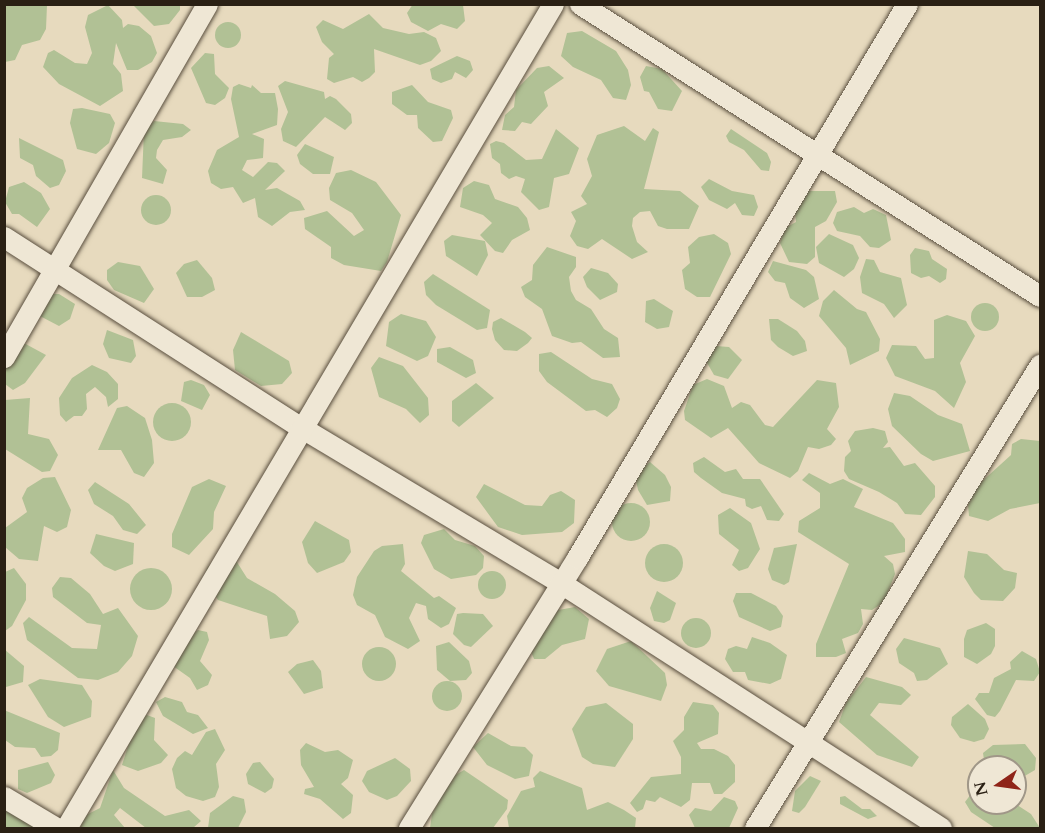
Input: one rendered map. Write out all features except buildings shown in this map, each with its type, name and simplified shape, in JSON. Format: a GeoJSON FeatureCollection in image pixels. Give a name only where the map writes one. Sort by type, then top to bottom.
{"type":"FeatureCollection","features":[{"type":"Feature","properties":{"kind":"street"},"geometry":{"type":"LineString","coordinates":[[4,357],[207,4]]}},
{"type":"Feature","properties":{"kind":"street"},"geometry":{"type":"LineString","coordinates":[[66,828],[553,4]]}},
{"type":"Feature","properties":{"kind":"street"},"geometry":{"type":"LineString","coordinates":[[580,4],[815,156],[1041,296]]}},
{"type":"Feature","properties":{"kind":"street"},"geometry":{"type":"LineString","coordinates":[[409,828],[561,583],[907,4]]}},
{"type":"Feature","properties":{"kind":"street"},"geometry":{"type":"LineString","coordinates":[[4,237],[302,428],[561,583],[941,828]]}},
{"type":"Feature","properties":{"kind":"street"},"geometry":{"type":"LineString","coordinates":[[755,828],[806,742],[1041,365]]}},
{"type":"Feature","properties":{"kind":"street"},"geometry":{"type":"LineString","coordinates":[[4,797],[56,828]]}},
{"type":"Feature","properties":{"kind":"green space"},"geometry":{"type":"Polygon","coordinates":[[[5,4],[47,5],[46,29],[40,40],[22,45],[15,60],[5,62],[5,4]]]}},
{"type":"Feature","properties":{"kind":"green space"},"geometry":{"type":"Polygon","coordinates":[[[413,4],[463,5],[465,21],[457,29],[441,24],[428,31],[411,22],[407,13],[413,4]]]}},
{"type":"Feature","properties":{"kind":"green space"},"geometry":{"type":"Polygon","coordinates":[[[108,5],[122,20],[123,28],[128,24],[139,26],[151,36],[157,53],[152,62],[138,70],[127,70],[116,43],[113,64],[121,74],[123,91],[100,106],[59,84],[43,67],[48,53],[54,50],[75,63],[87,64],[92,53],[85,27],[88,15],[108,5]]]}},
{"type":"Feature","properties":{"kind":"green space"},"geometry":{"type":"Polygon","coordinates":[[[133,5],[180,5],[180,10],[169,24],[154,26],[133,5]]]}},
{"type":"Feature","properties":{"kind":"green space"},"geometry":{"type":"Polygon","coordinates":[[[369,14],[383,28],[409,34],[424,32],[436,38],[441,51],[431,61],[420,65],[374,49],[375,72],[369,78],[362,82],[353,77],[334,83],[327,79],[329,58],[334,54],[322,42],[316,27],[323,20],[343,29],[369,14]]]}},
{"type":"Feature","properties":{"kind":"green space"},"geometry":{"type":"Polygon","coordinates":[[[228,22],[237,26],[241,35],[237,44],[228,48],[219,44],[215,35],[219,26],[228,22]]]}},
{"type":"Feature","properties":{"kind":"green space"},"geometry":{"type":"Polygon","coordinates":[[[582,31],[616,51],[628,70],[631,85],[626,100],[613,98],[601,80],[573,67],[561,56],[567,33],[582,31]]]}},
{"type":"Feature","properties":{"kind":"green space"},"geometry":{"type":"Polygon","coordinates":[[[205,53],[214,54],[215,74],[229,88],[225,98],[215,105],[206,103],[191,68],[205,53]]]}},
{"type":"Feature","properties":{"kind":"green space"},"geometry":{"type":"Polygon","coordinates":[[[457,56],[470,61],[473,70],[466,78],[455,72],[452,79],[441,83],[432,79],[430,69],[457,56]]]}},
{"type":"Feature","properties":{"kind":"green space"},"geometry":{"type":"Polygon","coordinates":[[[549,66],[564,78],[544,92],[548,106],[531,124],[522,122],[515,131],[502,130],[505,115],[514,107],[516,90],[537,68],[549,66]]]}},
{"type":"Feature","properties":{"kind":"green space"},"geometry":{"type":"Polygon","coordinates":[[[646,66],[662,69],[682,91],[672,111],[658,109],[649,92],[644,91],[640,77],[646,66]]]}},
{"type":"Feature","properties":{"kind":"green space"},"geometry":{"type":"Polygon","coordinates":[[[285,81],[324,92],[325,99],[330,96],[336,99],[351,114],[352,123],[345,130],[325,117],[296,147],[283,141],[281,129],[288,112],[278,86],[285,81]]]}},
{"type":"Feature","properties":{"kind":"green space"},"geometry":{"type":"Polygon","coordinates":[[[239,84],[251,88],[252,85],[261,93],[275,93],[278,109],[277,125],[252,134],[264,139],[263,158],[247,160],[242,170],[253,177],[268,162],[277,163],[285,171],[265,190],[277,188],[300,201],[305,210],[290,212],[272,226],[258,217],[255,198],[243,203],[233,187],[221,189],[211,183],[208,171],[217,150],[239,137],[231,99],[233,87],[239,84]]]}},
{"type":"Feature","properties":{"kind":"green space"},"geometry":{"type":"Polygon","coordinates":[[[412,85],[428,102],[451,110],[453,118],[442,141],[433,142],[418,128],[417,115],[407,115],[392,104],[392,92],[412,85]]]}},
{"type":"Feature","properties":{"kind":"green space"},"geometry":{"type":"Polygon","coordinates":[[[82,108],[110,114],[115,123],[109,143],[96,154],[77,149],[70,123],[73,109],[82,108]]]}},
{"type":"Feature","properties":{"kind":"green space"},"geometry":{"type":"Polygon","coordinates":[[[154,121],[183,124],[191,130],[182,137],[163,140],[157,150],[156,158],[167,170],[163,184],[142,178],[144,130],[154,121]]]}},
{"type":"Feature","properties":{"kind":"green space"},"geometry":{"type":"Polygon","coordinates":[[[624,126],[645,141],[653,128],[659,132],[644,189],[680,191],[699,206],[689,229],[667,229],[658,226],[650,211],[640,212],[633,218],[632,226],[637,242],[648,252],[632,259],[602,239],[588,249],[577,246],[570,236],[576,221],[571,212],[587,204],[581,196],[592,176],[587,159],[597,135],[624,126]]]}},
{"type":"Feature","properties":{"kind":"green space"},"geometry":{"type":"Polygon","coordinates":[[[556,129],[579,148],[569,174],[554,178],[549,207],[539,210],[521,192],[525,179],[516,176],[509,179],[501,173],[500,164],[492,158],[490,144],[496,141],[504,143],[526,160],[542,159],[556,129]]]}},
{"type":"Feature","properties":{"kind":"green space"},"geometry":{"type":"Polygon","coordinates":[[[731,129],[767,153],[771,162],[769,171],[761,170],[744,150],[729,142],[726,136],[731,129]]]}},
{"type":"Feature","properties":{"kind":"green space"},"geometry":{"type":"Polygon","coordinates":[[[19,138],[63,160],[66,171],[59,185],[50,188],[36,176],[33,165],[20,158],[19,138]]]}},
{"type":"Feature","properties":{"kind":"green space"},"geometry":{"type":"Polygon","coordinates":[[[305,144],[334,157],[330,174],[313,174],[300,164],[297,155],[305,144]]]}},
{"type":"Feature","properties":{"kind":"green space"},"geometry":{"type":"Polygon","coordinates":[[[351,170],[376,182],[401,215],[387,262],[381,271],[344,265],[331,258],[331,247],[305,229],[304,218],[327,211],[354,236],[364,230],[352,213],[330,200],[329,188],[336,173],[351,170]]]}},
{"type":"Feature","properties":{"kind":"green space"},"geometry":{"type":"Polygon","coordinates":[[[709,179],[732,191],[754,195],[758,207],[754,216],[742,215],[735,203],[727,209],[709,200],[701,187],[709,179]]]}},
{"type":"Feature","properties":{"kind":"green space"},"geometry":{"type":"Polygon","coordinates":[[[474,181],[489,185],[495,199],[518,207],[527,218],[530,230],[512,240],[503,253],[495,251],[480,235],[492,223],[483,215],[460,207],[463,188],[474,181]]]}},
{"type":"Feature","properties":{"kind":"green space"},"geometry":{"type":"Polygon","coordinates":[[[24,182],[41,193],[50,209],[37,227],[19,214],[12,214],[5,202],[9,187],[24,182]]]}},
{"type":"Feature","properties":{"kind":"green space"},"geometry":{"type":"Polygon","coordinates":[[[806,191],[835,191],[837,202],[826,221],[815,227],[815,257],[807,264],[789,262],[780,243],[785,228],[796,222],[795,213],[806,191]]]}},
{"type":"Feature","properties":{"kind":"green space"},"geometry":{"type":"Polygon","coordinates":[[[156,195],[162,196],[170,204],[170,216],[162,224],[156,225],[150,224],[142,216],[141,210],[142,204],[150,196],[156,195]]]}},
{"type":"Feature","properties":{"kind":"green space"},"geometry":{"type":"Polygon","coordinates":[[[854,207],[864,213],[873,209],[886,215],[891,240],[879,248],[870,247],[860,236],[837,231],[833,223],[837,212],[854,207]]]}},
{"type":"Feature","properties":{"kind":"green space"},"geometry":{"type":"Polygon","coordinates":[[[714,234],[728,243],[731,254],[710,297],[697,297],[685,289],[682,270],[690,263],[688,247],[699,237],[714,234]]]}},
{"type":"Feature","properties":{"kind":"green space"},"geometry":{"type":"Polygon","coordinates":[[[829,234],[853,245],[859,258],[854,269],[844,277],[819,263],[816,247],[829,234]]]}},
{"type":"Feature","properties":{"kind":"green space"},"geometry":{"type":"Polygon","coordinates":[[[452,235],[485,241],[488,255],[477,276],[446,256],[444,241],[452,235]]]}},
{"type":"Feature","properties":{"kind":"green space"},"geometry":{"type":"Polygon","coordinates":[[[547,247],[576,257],[576,267],[569,277],[571,291],[576,300],[591,309],[604,329],[618,338],[620,357],[603,358],[581,342],[572,343],[552,336],[542,309],[525,297],[521,287],[532,280],[533,265],[547,247]]]}},
{"type":"Feature","properties":{"kind":"green space"},"geometry":{"type":"Polygon","coordinates":[[[915,248],[929,251],[932,259],[947,269],[946,279],[940,283],[929,276],[921,278],[911,273],[910,255],[915,248]]]}},
{"type":"Feature","properties":{"kind":"green space"},"geometry":{"type":"Polygon","coordinates":[[[866,259],[874,260],[880,272],[901,278],[907,305],[894,318],[884,304],[862,293],[860,277],[866,259]]]}},
{"type":"Feature","properties":{"kind":"green space"},"geometry":{"type":"Polygon","coordinates":[[[197,260],[212,278],[215,290],[202,297],[187,297],[176,273],[184,264],[197,260]]]}},
{"type":"Feature","properties":{"kind":"green space"},"geometry":{"type":"Polygon","coordinates":[[[773,261],[806,270],[814,277],[819,299],[804,308],[790,298],[785,283],[775,281],[768,272],[773,261]]]}},
{"type":"Feature","properties":{"kind":"green space"},"geometry":{"type":"Polygon","coordinates":[[[118,262],[140,266],[154,289],[144,303],[114,290],[107,280],[107,270],[118,262]]]}},
{"type":"Feature","properties":{"kind":"green space"},"geometry":{"type":"Polygon","coordinates":[[[591,268],[608,273],[618,284],[617,292],[600,300],[587,287],[583,277],[591,268]]]}},
{"type":"Feature","properties":{"kind":"green space"},"geometry":{"type":"Polygon","coordinates":[[[433,274],[490,310],[487,328],[477,330],[436,305],[426,295],[424,282],[433,274]]]}},
{"type":"Feature","properties":{"kind":"green space"},"geometry":{"type":"Polygon","coordinates":[[[834,290],[857,309],[866,312],[880,339],[879,351],[850,365],[846,348],[819,316],[823,301],[834,290]]]}},
{"type":"Feature","properties":{"kind":"green space"},"geometry":{"type":"Polygon","coordinates":[[[47,294],[59,294],[75,304],[70,319],[59,326],[38,315],[47,294]]]}},
{"type":"Feature","properties":{"kind":"green space"},"geometry":{"type":"Polygon","coordinates":[[[654,299],[673,311],[669,327],[657,329],[645,322],[646,301],[654,299]]]}},
{"type":"Feature","properties":{"kind":"green space"},"geometry":{"type":"Polygon","coordinates":[[[985,303],[995,307],[999,317],[995,327],[985,331],[975,327],[971,317],[975,307],[985,303]]]}},
{"type":"Feature","properties":{"kind":"green space"},"geometry":{"type":"Polygon","coordinates":[[[401,314],[426,321],[436,337],[428,356],[417,361],[386,346],[389,322],[401,314]]]}},
{"type":"Feature","properties":{"kind":"green space"},"geometry":{"type":"Polygon","coordinates":[[[947,315],[966,321],[975,336],[960,363],[966,382],[954,408],[935,391],[895,376],[886,358],[892,345],[916,346],[925,359],[934,358],[934,320],[947,315]]]}},
{"type":"Feature","properties":{"kind":"green space"},"geometry":{"type":"Polygon","coordinates":[[[501,318],[532,338],[517,351],[504,350],[495,340],[492,329],[493,322],[501,318]]]}},
{"type":"Feature","properties":{"kind":"green space"},"geometry":{"type":"Polygon","coordinates":[[[769,319],[778,319],[797,331],[805,341],[807,351],[793,356],[778,347],[771,340],[769,319]]]}},
{"type":"Feature","properties":{"kind":"green space"},"geometry":{"type":"Polygon","coordinates":[[[107,330],[133,340],[136,356],[131,363],[109,358],[103,344],[107,330]]]}},
{"type":"Feature","properties":{"kind":"green space"},"geometry":{"type":"Polygon","coordinates":[[[241,332],[289,361],[292,373],[282,384],[261,386],[235,370],[233,350],[241,332]]]}},
{"type":"Feature","properties":{"kind":"green space"},"geometry":{"type":"Polygon","coordinates":[[[22,342],[46,355],[25,383],[13,390],[5,384],[4,369],[22,342]]]}},
{"type":"Feature","properties":{"kind":"green space"},"geometry":{"type":"Polygon","coordinates":[[[716,346],[729,347],[742,360],[728,379],[714,375],[706,361],[716,346]]]}},
{"type":"Feature","properties":{"kind":"green space"},"geometry":{"type":"Polygon","coordinates":[[[450,347],[473,360],[476,373],[466,378],[437,362],[437,349],[450,347]]]}},
{"type":"Feature","properties":{"kind":"green space"},"geometry":{"type":"Polygon","coordinates":[[[551,352],[592,379],[612,384],[620,399],[617,408],[607,417],[595,410],[586,411],[547,382],[539,371],[539,354],[551,352]]]}},
{"type":"Feature","properties":{"kind":"green space"},"geometry":{"type":"Polygon","coordinates":[[[379,357],[403,366],[428,398],[429,415],[420,423],[406,409],[379,397],[371,368],[379,357]]]}},
{"type":"Feature","properties":{"kind":"green space"},"geometry":{"type":"Polygon","coordinates":[[[92,365],[107,372],[118,384],[118,399],[108,407],[106,397],[95,387],[86,394],[87,409],[82,416],[74,416],[66,422],[60,415],[59,398],[72,378],[92,365]]]}},
{"type":"Feature","properties":{"kind":"green space"},"geometry":{"type":"Polygon","coordinates":[[[707,379],[724,386],[732,408],[741,402],[750,405],[765,425],[773,427],[817,380],[836,383],[839,407],[827,429],[836,439],[831,445],[819,449],[808,447],[798,471],[790,478],[759,463],[728,428],[711,438],[685,420],[684,411],[693,385],[707,379]]]}},
{"type":"Feature","properties":{"kind":"green space"},"geometry":{"type":"Polygon","coordinates":[[[191,380],[204,385],[210,395],[202,410],[181,401],[184,382],[191,380]]]}},
{"type":"Feature","properties":{"kind":"green space"},"geometry":{"type":"Polygon","coordinates":[[[476,383],[494,398],[459,427],[452,421],[452,401],[476,383]]]}},
{"type":"Feature","properties":{"kind":"green space"},"geometry":{"type":"Polygon","coordinates":[[[894,393],[910,396],[938,415],[962,424],[970,451],[933,461],[921,454],[892,426],[888,409],[894,393]]]}},
{"type":"Feature","properties":{"kind":"green space"},"geometry":{"type":"Polygon","coordinates":[[[30,398],[28,434],[49,439],[58,455],[50,471],[42,472],[5,449],[5,400],[30,398]]]}},
{"type":"Feature","properties":{"kind":"green space"},"geometry":{"type":"Polygon","coordinates":[[[172,403],[185,409],[191,422],[185,435],[172,441],[159,435],[153,422],[159,409],[172,403]]]}},
{"type":"Feature","properties":{"kind":"green space"},"geometry":{"type":"Polygon","coordinates":[[[127,406],[145,418],[152,440],[154,463],[144,477],[134,473],[121,450],[98,450],[117,408],[127,406]]]}},
{"type":"Feature","properties":{"kind":"green space"},"geometry":{"type":"Polygon","coordinates":[[[873,428],[885,431],[888,442],[883,448],[890,447],[904,466],[915,463],[935,486],[935,497],[921,515],[905,514],[897,503],[849,479],[844,471],[845,457],[851,451],[848,441],[855,431],[873,428]]]}},
{"type":"Feature","properties":{"kind":"green space"},"geometry":{"type":"Polygon","coordinates":[[[1021,439],[1040,441],[1040,503],[1010,509],[988,521],[969,516],[968,505],[979,484],[1011,455],[1012,444],[1021,439]]]}},
{"type":"Feature","properties":{"kind":"green space"},"geometry":{"type":"Polygon","coordinates":[[[704,457],[725,472],[736,469],[743,479],[760,479],[784,514],[779,521],[767,520],[761,506],[752,509],[746,506],[745,499],[722,493],[701,478],[694,472],[693,463],[704,457]]]}},
{"type":"Feature","properties":{"kind":"green space"},"geometry":{"type":"Polygon","coordinates":[[[650,462],[665,475],[671,487],[670,501],[647,505],[638,490],[636,480],[641,469],[650,462]]]}},
{"type":"Feature","properties":{"kind":"green space"},"geometry":{"type":"Polygon","coordinates":[[[809,473],[830,484],[843,479],[863,489],[854,507],[893,523],[905,539],[905,552],[884,556],[893,564],[895,574],[884,602],[872,610],[861,609],[863,624],[858,633],[842,639],[846,653],[836,657],[816,657],[816,644],[849,564],[798,532],[799,521],[820,508],[820,493],[802,480],[809,473]]]}},
{"type":"Feature","properties":{"kind":"green space"},"geometry":{"type":"Polygon","coordinates":[[[55,477],[71,510],[67,527],[57,532],[44,526],[38,561],[19,559],[5,547],[5,528],[27,512],[22,498],[27,488],[43,478],[55,477]]]}},
{"type":"Feature","properties":{"kind":"green space"},"geometry":{"type":"Polygon","coordinates":[[[209,479],[226,486],[214,512],[213,529],[189,555],[172,547],[172,534],[192,487],[209,479]]]}},
{"type":"Feature","properties":{"kind":"green space"},"geometry":{"type":"Polygon","coordinates":[[[95,482],[129,504],[146,525],[137,534],[123,530],[113,516],[94,504],[88,490],[95,482]]]}},
{"type":"Feature","properties":{"kind":"green space"},"geometry":{"type":"Polygon","coordinates":[[[484,484],[525,505],[542,506],[550,495],[561,491],[575,500],[574,523],[562,532],[522,535],[498,527],[476,497],[484,484]]]}},
{"type":"Feature","properties":{"kind":"green space"},"geometry":{"type":"Polygon","coordinates":[[[631,503],[644,509],[650,522],[644,535],[631,541],[618,535],[612,522],[618,509],[631,503]]]}},
{"type":"Feature","properties":{"kind":"green space"},"geometry":{"type":"Polygon","coordinates":[[[730,508],[751,523],[760,549],[748,568],[739,571],[732,565],[739,550],[719,534],[718,515],[730,508]]]}},
{"type":"Feature","properties":{"kind":"green space"},"geometry":{"type":"Polygon","coordinates":[[[315,521],[349,540],[351,552],[344,562],[317,573],[308,563],[302,542],[315,521]]]}},
{"type":"Feature","properties":{"kind":"green space"},"geometry":{"type":"Polygon","coordinates":[[[444,529],[455,540],[475,546],[484,556],[483,568],[476,575],[451,579],[434,569],[421,543],[424,535],[444,529]]]}},
{"type":"Feature","properties":{"kind":"green space"},"geometry":{"type":"Polygon","coordinates":[[[96,534],[134,543],[133,564],[115,571],[104,566],[90,553],[96,534]]]}},
{"type":"Feature","properties":{"kind":"green space"},"geometry":{"type":"Polygon","coordinates":[[[403,544],[405,564],[401,571],[434,598],[439,596],[456,608],[449,624],[441,628],[428,619],[426,606],[416,603],[409,618],[420,641],[408,649],[385,637],[375,615],[357,605],[353,595],[357,577],[374,551],[382,546],[403,544]]]}},
{"type":"Feature","properties":{"kind":"green space"},"geometry":{"type":"Polygon","coordinates":[[[664,544],[677,550],[683,563],[677,576],[664,582],[651,576],[645,563],[651,550],[664,544]]]}},
{"type":"Feature","properties":{"kind":"green space"},"geometry":{"type":"Polygon","coordinates":[[[797,544],[789,582],[784,585],[772,580],[768,569],[774,548],[797,544]]]}},
{"type":"Feature","properties":{"kind":"green space"},"geometry":{"type":"Polygon","coordinates":[[[968,551],[987,554],[1004,570],[1017,573],[1015,588],[1003,601],[981,600],[974,593],[964,577],[968,551]]]}},
{"type":"Feature","properties":{"kind":"green space"},"geometry":{"type":"Polygon","coordinates":[[[217,557],[235,559],[247,578],[275,594],[295,611],[299,622],[287,636],[270,639],[267,616],[218,600],[204,579],[207,568],[217,557]]]}},
{"type":"Feature","properties":{"kind":"green space"},"geometry":{"type":"Polygon","coordinates":[[[14,568],[26,584],[26,600],[12,626],[5,631],[5,572],[14,568]]]}},
{"type":"Feature","properties":{"kind":"green space"},"geometry":{"type":"Polygon","coordinates":[[[151,568],[166,574],[172,589],[166,604],[151,610],[136,604],[130,589],[136,574],[151,568]]]}},
{"type":"Feature","properties":{"kind":"green space"},"geometry":{"type":"Polygon","coordinates":[[[492,571],[502,575],[506,585],[502,595],[492,599],[482,595],[478,585],[482,575],[492,571]]]}},
{"type":"Feature","properties":{"kind":"green space"},"geometry":{"type":"Polygon","coordinates":[[[60,577],[71,578],[90,594],[103,614],[118,608],[138,636],[132,656],[118,672],[98,680],[78,678],[27,640],[23,623],[29,617],[72,648],[97,649],[101,625],[87,623],[53,597],[52,588],[60,577]]]}},
{"type":"Feature","properties":{"kind":"green space"},"geometry":{"type":"Polygon","coordinates":[[[657,591],[676,603],[670,620],[664,623],[654,621],[650,608],[657,591]]]}},
{"type":"Feature","properties":{"kind":"green space"},"geometry":{"type":"Polygon","coordinates":[[[736,593],[751,593],[776,606],[783,616],[781,627],[770,631],[739,617],[733,601],[736,593]]]}},
{"type":"Feature","properties":{"kind":"green space"},"geometry":{"type":"Polygon","coordinates":[[[575,607],[589,619],[585,639],[562,645],[545,659],[534,659],[530,649],[553,611],[575,607]]]}},
{"type":"Feature","properties":{"kind":"green space"},"geometry":{"type":"Polygon","coordinates":[[[457,614],[483,614],[493,626],[471,647],[464,645],[453,634],[457,614]]]}},
{"type":"Feature","properties":{"kind":"green space"},"geometry":{"type":"Polygon","coordinates":[[[696,618],[707,622],[711,633],[707,644],[696,648],[685,644],[681,633],[685,622],[696,618]]]}},
{"type":"Feature","properties":{"kind":"green space"},"geometry":{"type":"Polygon","coordinates":[[[986,623],[995,629],[995,646],[991,654],[977,664],[964,657],[964,639],[967,630],[986,623]]]}},
{"type":"Feature","properties":{"kind":"green space"},"geometry":{"type":"Polygon","coordinates":[[[198,630],[207,632],[209,640],[200,661],[212,675],[208,685],[197,690],[190,678],[173,666],[190,636],[198,630]]]}},
{"type":"Feature","properties":{"kind":"green space"},"geometry":{"type":"Polygon","coordinates":[[[752,637],[770,643],[787,655],[781,679],[770,684],[748,680],[745,672],[733,672],[725,659],[728,649],[736,646],[747,649],[752,637]]]}},
{"type":"Feature","properties":{"kind":"green space"},"geometry":{"type":"Polygon","coordinates":[[[904,638],[940,648],[948,664],[927,680],[917,681],[914,673],[899,663],[896,649],[904,638]]]}},
{"type":"Feature","properties":{"kind":"green space"},"geometry":{"type":"Polygon","coordinates":[[[631,641],[665,673],[667,685],[661,701],[609,686],[596,671],[607,649],[631,641]]]}},
{"type":"Feature","properties":{"kind":"green space"},"geometry":{"type":"Polygon","coordinates":[[[449,642],[469,661],[472,673],[466,680],[450,681],[437,670],[436,646],[449,642]]]}},
{"type":"Feature","properties":{"kind":"green space"},"geometry":{"type":"Polygon","coordinates":[[[379,647],[391,652],[396,664],[391,676],[379,681],[367,676],[362,664],[367,652],[379,647]]]}},
{"type":"Feature","properties":{"kind":"green space"},"geometry":{"type":"Polygon","coordinates":[[[4,649],[24,666],[23,682],[6,687],[4,649]]]}},
{"type":"Feature","properties":{"kind":"green space"},"geometry":{"type":"Polygon","coordinates":[[[1022,651],[1036,659],[1040,672],[1034,681],[1016,680],[1000,711],[995,717],[987,715],[975,699],[979,693],[989,693],[994,678],[1011,669],[1010,662],[1022,651]]]}},
{"type":"Feature","properties":{"kind":"green space"},"geometry":{"type":"Polygon","coordinates":[[[313,660],[321,671],[323,688],[304,694],[288,672],[297,664],[313,660]]]}},
{"type":"Feature","properties":{"kind":"green space"},"geometry":{"type":"Polygon","coordinates":[[[866,677],[902,687],[911,695],[901,705],[879,703],[870,715],[919,757],[912,767],[877,755],[839,722],[846,703],[866,677]]]}},
{"type":"Feature","properties":{"kind":"green space"},"geometry":{"type":"Polygon","coordinates":[[[40,679],[82,685],[92,701],[91,717],[64,727],[48,717],[28,685],[40,679]]]}},
{"type":"Feature","properties":{"kind":"green space"},"geometry":{"type":"Polygon","coordinates":[[[447,681],[458,685],[462,696],[458,707],[447,711],[436,707],[432,696],[436,685],[447,681]]]}},
{"type":"Feature","properties":{"kind":"green space"},"geometry":{"type":"Polygon","coordinates":[[[165,697],[182,702],[187,712],[198,715],[208,728],[193,734],[163,716],[156,702],[165,697]]]}},
{"type":"Feature","properties":{"kind":"green space"},"geometry":{"type":"Polygon","coordinates":[[[693,702],[713,705],[719,713],[718,734],[697,743],[701,749],[714,749],[728,756],[735,765],[735,782],[722,794],[714,794],[710,783],[692,783],[690,800],[681,807],[660,797],[655,802],[646,800],[643,809],[637,812],[630,803],[651,777],[681,774],[681,757],[673,741],[684,730],[684,717],[693,702]]]}},
{"type":"Feature","properties":{"kind":"green space"},"geometry":{"type":"Polygon","coordinates":[[[606,703],[633,724],[633,739],[615,767],[593,764],[582,757],[572,729],[586,707],[606,703]]]}},
{"type":"Feature","properties":{"kind":"green space"},"geometry":{"type":"Polygon","coordinates":[[[968,704],[985,719],[989,729],[984,739],[974,742],[960,738],[951,725],[952,717],[968,704]]]}},
{"type":"Feature","properties":{"kind":"green space"},"geometry":{"type":"Polygon","coordinates":[[[4,710],[60,733],[58,750],[51,756],[41,757],[35,748],[15,747],[5,740],[4,710]]]}},
{"type":"Feature","properties":{"kind":"green space"},"geometry":{"type":"Polygon","coordinates":[[[147,715],[155,718],[154,740],[168,755],[161,763],[138,771],[122,765],[137,718],[147,715]]]}},
{"type":"Feature","properties":{"kind":"green space"},"geometry":{"type":"Polygon","coordinates":[[[215,729],[225,750],[216,764],[219,787],[215,797],[203,801],[186,796],[176,788],[172,769],[177,758],[185,751],[192,755],[206,732],[215,729]]]}},
{"type":"Feature","properties":{"kind":"green space"},"geometry":{"type":"Polygon","coordinates":[[[488,733],[511,746],[525,747],[533,755],[529,776],[515,779],[487,765],[473,747],[488,733]]]}},
{"type":"Feature","properties":{"kind":"green space"},"geometry":{"type":"Polygon","coordinates":[[[306,743],[325,752],[338,750],[353,760],[348,778],[341,784],[353,795],[351,813],[343,819],[320,799],[304,794],[305,789],[314,787],[301,765],[300,750],[306,743]]]}},
{"type":"Feature","properties":{"kind":"green space"},"geometry":{"type":"Polygon","coordinates":[[[1025,744],[1036,758],[1035,770],[1027,775],[1027,755],[983,755],[993,745],[1025,744]]]}},
{"type":"Feature","properties":{"kind":"green space"},"geometry":{"type":"Polygon","coordinates":[[[395,758],[410,769],[411,781],[397,796],[387,800],[369,792],[362,781],[367,771],[395,758]]]}},
{"type":"Feature","properties":{"kind":"green space"},"geometry":{"type":"Polygon","coordinates":[[[48,762],[55,775],[51,783],[27,793],[18,789],[18,770],[48,762]]]}},
{"type":"Feature","properties":{"kind":"green space"},"geometry":{"type":"Polygon","coordinates":[[[260,762],[274,779],[272,788],[265,793],[248,784],[246,774],[253,763],[260,762]]]}},
{"type":"Feature","properties":{"kind":"green space"},"geometry":{"type":"Polygon","coordinates":[[[113,770],[124,788],[165,816],[189,810],[201,821],[193,828],[146,828],[120,808],[114,815],[125,828],[81,828],[80,818],[100,808],[113,770]]]}},
{"type":"Feature","properties":{"kind":"green space"},"geometry":{"type":"Polygon","coordinates":[[[464,770],[508,800],[507,809],[493,828],[430,828],[432,814],[452,777],[464,770]]]}},
{"type":"Feature","properties":{"kind":"green space"},"geometry":{"type":"Polygon","coordinates":[[[540,771],[582,788],[587,810],[608,802],[624,810],[636,818],[635,828],[509,828],[507,816],[521,791],[535,787],[533,778],[540,771]]]}},
{"type":"Feature","properties":{"kind":"green space"},"geometry":{"type":"Polygon","coordinates":[[[810,776],[821,781],[805,807],[799,813],[792,811],[795,791],[810,776]]]}},
{"type":"Feature","properties":{"kind":"green space"},"geometry":{"type":"Polygon","coordinates":[[[233,796],[244,799],[246,812],[238,828],[208,828],[210,813],[233,796]]]}},
{"type":"Feature","properties":{"kind":"green space"},"geometry":{"type":"Polygon","coordinates":[[[845,796],[862,809],[870,809],[877,816],[868,819],[840,804],[840,797],[845,796]]]}},
{"type":"Feature","properties":{"kind":"green space"},"geometry":{"type":"Polygon","coordinates":[[[724,797],[735,801],[738,808],[729,828],[695,828],[689,815],[695,808],[711,811],[724,797]]]}},
{"type":"Feature","properties":{"kind":"green space"},"geometry":{"type":"Polygon","coordinates":[[[5,800],[50,828],[5,828],[5,800]]]}},
{"type":"Feature","properties":{"kind":"green space"},"geometry":{"type":"Polygon","coordinates":[[[1027,811],[1040,828],[995,828],[976,815],[1027,815],[1027,811]]]}}]}
